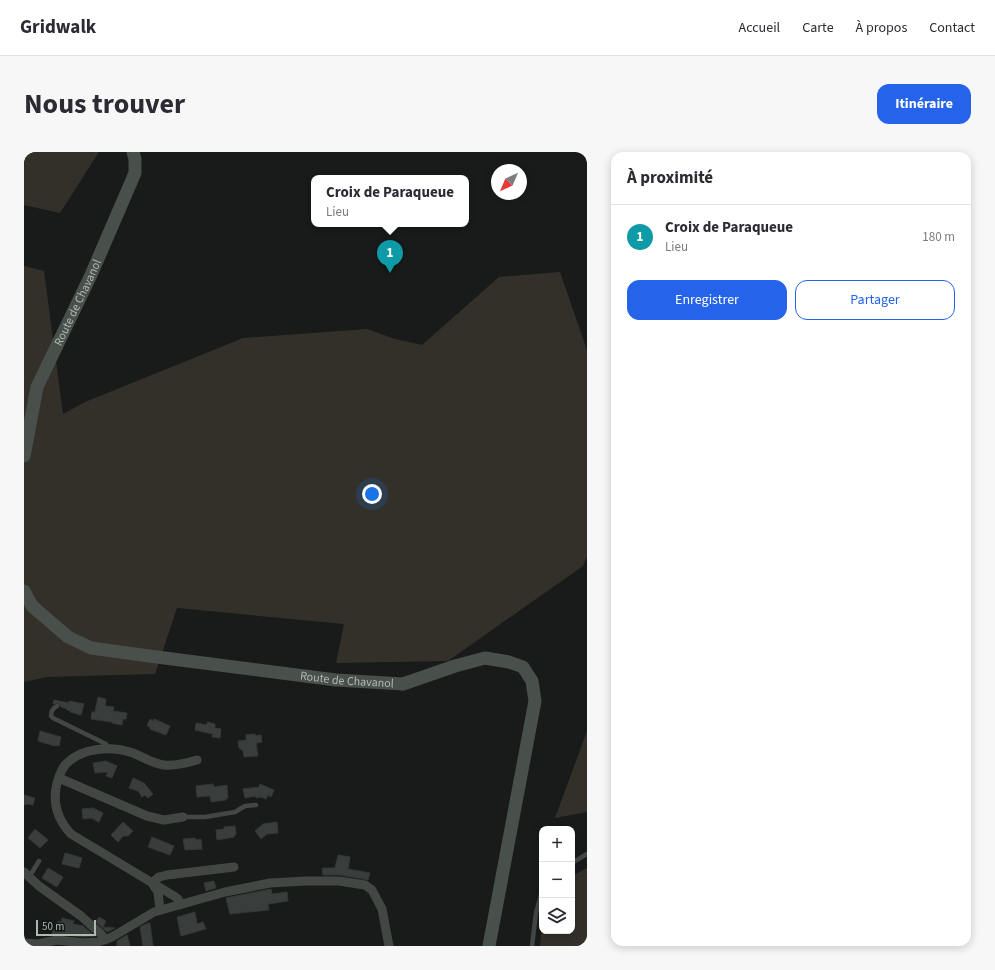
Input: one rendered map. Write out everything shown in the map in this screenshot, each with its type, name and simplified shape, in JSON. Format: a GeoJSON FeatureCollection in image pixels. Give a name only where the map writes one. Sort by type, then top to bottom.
{"type":"FeatureCollection","features":[{"type":"Feature","properties":{"kind":"street","name":"Route de Chavanol"},"geometry":{"type":"LineString","coordinates":[[24,456],[37,387],[91,275],[135,174],[135,159],[133,152]]}},
{"type":"Feature","properties":{"kind":"street","name":"Route de Chavanol"},"geometry":{"type":"LineString","coordinates":[[24,591],[32,606],[68,637],[91,648],[336,680],[403,684],[455,666],[485,658],[508,662],[523,667],[532,681],[536,700],[489,946]]}},
{"type":"Feature","properties":{"kind":"street"},"geometry":{"type":"LineString","coordinates":[[180,905],[178,899],[174,896],[77,838],[67,829],[58,815],[55,797],[59,778],[65,765],[76,757],[94,750],[122,750],[164,765],[198,760]]}},
{"type":"Feature","properties":{"kind":"street"},"geometry":{"type":"LineString","coordinates":[[59,778],[151,818],[164,820],[183,817]]}},
{"type":"Feature","properties":{"kind":"street"},"geometry":{"type":"LineString","coordinates":[[152,883],[159,877],[167,874],[234,868]]}},
{"type":"Feature","properties":{"kind":"street"},"geometry":{"type":"LineString","coordinates":[[27,874],[45,890],[81,916],[101,934],[105,940]]}},
{"type":"Feature","properties":{"kind":"street"},"geometry":{"type":"LineString","coordinates":[[24,943],[38,945],[57,940],[87,944],[105,940],[154,912],[225,892],[270,883],[339,881],[365,885],[372,890],[382,909],[389,946]]}},
{"type":"Feature","properties":{"kind":"street"},"geometry":{"type":"LineString","coordinates":[[152,883],[158,892],[160,910]]}},
{"type":"Feature","properties":{"kind":"lane"},"geometry":{"type":"LineString","coordinates":[[57,706],[52,712],[51,716],[53,718],[106,744],[109,749]]}},
{"type":"Feature","properties":{"kind":"lane"},"geometry":{"type":"LineString","coordinates":[[183,817],[205,817],[235,812],[244,806],[256,805]]}},
{"type":"Feature","properties":{"kind":"lane"},"geometry":{"type":"LineString","coordinates":[[574,862],[587,854]]}},
{"type":"Feature","properties":{"kind":"lane"},"geometry":{"type":"LineString","coordinates":[[27,874],[39,861]]}},
{"type":"Feature","properties":{"kind":"lane"},"geometry":{"type":"LineString","coordinates":[[532,946],[536,914],[540,898]]}},
{"type":"Feature","properties":{"kind":"shaded area"},"geometry":{"type":"Polygon","coordinates":[[[24,152],[99,152],[60,213],[24,205],[24,152]]]}},
{"type":"Feature","properties":{"kind":"shaded area"},"geometry":{"type":"Polygon","coordinates":[[[24,266],[44,271],[63,414],[85,402],[243,338],[367,329],[395,339],[422,345],[499,277],[560,272],[587,350],[587,557],[583,566],[448,661],[336,663],[344,624],[177,608],[155,674],[47,677],[24,682],[24,266]]]}},
{"type":"Feature","properties":{"kind":"shaded area"},"geometry":{"type":"Polygon","coordinates":[[[587,731],[587,812],[555,818],[587,731]]]}},
{"type":"Feature","properties":{"kind":"shaded area"},"geometry":{"type":"Polygon","coordinates":[[[587,868],[587,946],[540,946],[541,934],[575,934],[575,874],[587,868]]]}},
{"type":"Feature","properties":{"kind":"building"},"geometry":{"type":"Polygon","coordinates":[[[98,697],[106,699],[105,706],[114,707],[113,711],[127,713],[126,719],[123,719],[122,725],[91,719],[92,712],[95,712],[98,697]]]}},
{"type":"Feature","properties":{"kind":"building"},"geometry":{"type":"Polygon","coordinates":[[[54,700],[84,704],[81,715],[70,712],[71,711],[61,707],[58,703],[53,704],[54,700]]]}},
{"type":"Feature","properties":{"kind":"building"},"geometry":{"type":"Polygon","coordinates":[[[150,719],[153,721],[154,719],[170,726],[166,735],[150,729],[150,727],[147,726],[150,719]]]}},
{"type":"Feature","properties":{"kind":"building"},"geometry":{"type":"Polygon","coordinates":[[[207,722],[215,724],[215,728],[221,729],[220,738],[212,737],[213,734],[195,730],[196,723],[207,725],[207,722]]]}},
{"type":"Feature","properties":{"kind":"building"},"geometry":{"type":"Polygon","coordinates":[[[40,731],[61,737],[59,746],[38,741],[40,731]]]}},
{"type":"Feature","properties":{"kind":"building"},"geometry":{"type":"Polygon","coordinates":[[[255,734],[256,736],[261,735],[262,742],[256,743],[258,756],[244,757],[243,751],[239,748],[238,741],[246,740],[246,735],[255,734]]]}},
{"type":"Feature","properties":{"kind":"building"},"geometry":{"type":"Polygon","coordinates":[[[106,761],[117,766],[112,778],[106,776],[108,772],[95,773],[93,763],[106,761]]]}},
{"type":"Feature","properties":{"kind":"building"},"geometry":{"type":"Polygon","coordinates":[[[133,778],[144,783],[153,794],[148,798],[145,795],[142,797],[138,791],[129,788],[133,778]]]}},
{"type":"Feature","properties":{"kind":"building"},"geometry":{"type":"Polygon","coordinates":[[[213,784],[214,787],[227,785],[228,798],[226,798],[226,800],[211,802],[210,796],[197,797],[196,786],[213,784]]]}},
{"type":"Feature","properties":{"kind":"building"},"geometry":{"type":"Polygon","coordinates":[[[260,784],[274,790],[271,797],[268,795],[266,799],[261,797],[256,798],[256,796],[245,798],[243,789],[259,787],[260,784]]]}},
{"type":"Feature","properties":{"kind":"building"},"geometry":{"type":"Polygon","coordinates":[[[24,795],[35,798],[33,805],[24,805],[24,795]]]}},
{"type":"Feature","properties":{"kind":"building"},"geometry":{"type":"Polygon","coordinates":[[[93,808],[103,813],[99,822],[91,818],[83,819],[82,809],[93,808]]]}},
{"type":"Feature","properties":{"kind":"building"},"geometry":{"type":"Polygon","coordinates":[[[123,822],[133,831],[128,836],[123,836],[118,842],[111,835],[123,822]]]}},
{"type":"Feature","properties":{"kind":"building"},"geometry":{"type":"Polygon","coordinates":[[[277,822],[278,833],[267,834],[261,839],[255,831],[263,824],[277,822]]]}},
{"type":"Feature","properties":{"kind":"building"},"geometry":{"type":"Polygon","coordinates":[[[235,826],[236,834],[234,837],[217,840],[216,830],[224,829],[224,827],[235,826]]]}},
{"type":"Feature","properties":{"kind":"building"},"geometry":{"type":"Polygon","coordinates":[[[35,829],[48,840],[40,848],[28,838],[35,829]]]}},
{"type":"Feature","properties":{"kind":"building"},"geometry":{"type":"Polygon","coordinates":[[[152,837],[174,846],[170,855],[148,847],[152,837]]]}},
{"type":"Feature","properties":{"kind":"building"},"geometry":{"type":"Polygon","coordinates":[[[195,838],[196,840],[201,839],[202,849],[185,850],[183,839],[195,838]]]}},
{"type":"Feature","properties":{"kind":"building"},"geometry":{"type":"Polygon","coordinates":[[[65,853],[82,858],[79,868],[62,864],[65,853]]]}},
{"type":"Feature","properties":{"kind":"building"},"geometry":{"type":"Polygon","coordinates":[[[338,855],[350,857],[348,869],[370,873],[368,880],[340,875],[323,875],[322,868],[335,868],[338,855]]]}},
{"type":"Feature","properties":{"kind":"building"},"geometry":{"type":"Polygon","coordinates":[[[48,868],[63,877],[57,887],[42,878],[48,868]]]}},
{"type":"Feature","properties":{"kind":"building"},"geometry":{"type":"Polygon","coordinates":[[[214,881],[216,888],[206,891],[204,883],[214,881]]]}},
{"type":"Feature","properties":{"kind":"building"},"geometry":{"type":"Polygon","coordinates":[[[271,889],[272,894],[287,892],[288,901],[268,904],[269,910],[230,914],[226,898],[271,889]]]}},
{"type":"Feature","properties":{"kind":"building"},"geometry":{"type":"Polygon","coordinates":[[[195,912],[197,924],[203,922],[206,929],[181,936],[177,917],[195,912]]]}},
{"type":"Feature","properties":{"kind":"building"},"geometry":{"type":"Polygon","coordinates":[[[99,917],[106,921],[103,927],[115,928],[107,932],[96,922],[99,917]]]}},
{"type":"Feature","properties":{"kind":"building"},"geometry":{"type":"Polygon","coordinates":[[[62,918],[74,921],[73,924],[83,926],[95,936],[84,937],[58,934],[52,935],[53,930],[56,930],[58,921],[61,922],[62,918]]]}},
{"type":"Feature","properties":{"kind":"building"},"geometry":{"type":"Polygon","coordinates":[[[150,923],[153,946],[143,946],[140,927],[150,923]]]}},
{"type":"Feature","properties":{"kind":"building"},"geometry":{"type":"Polygon","coordinates":[[[127,935],[130,946],[117,946],[117,941],[127,935]]]}},
{"type":"Feature","properties":{"kind":"place","name":"Croix de Paraqueue"},"geometry":{"type":"Point","coordinates":[390,273]}}]}
